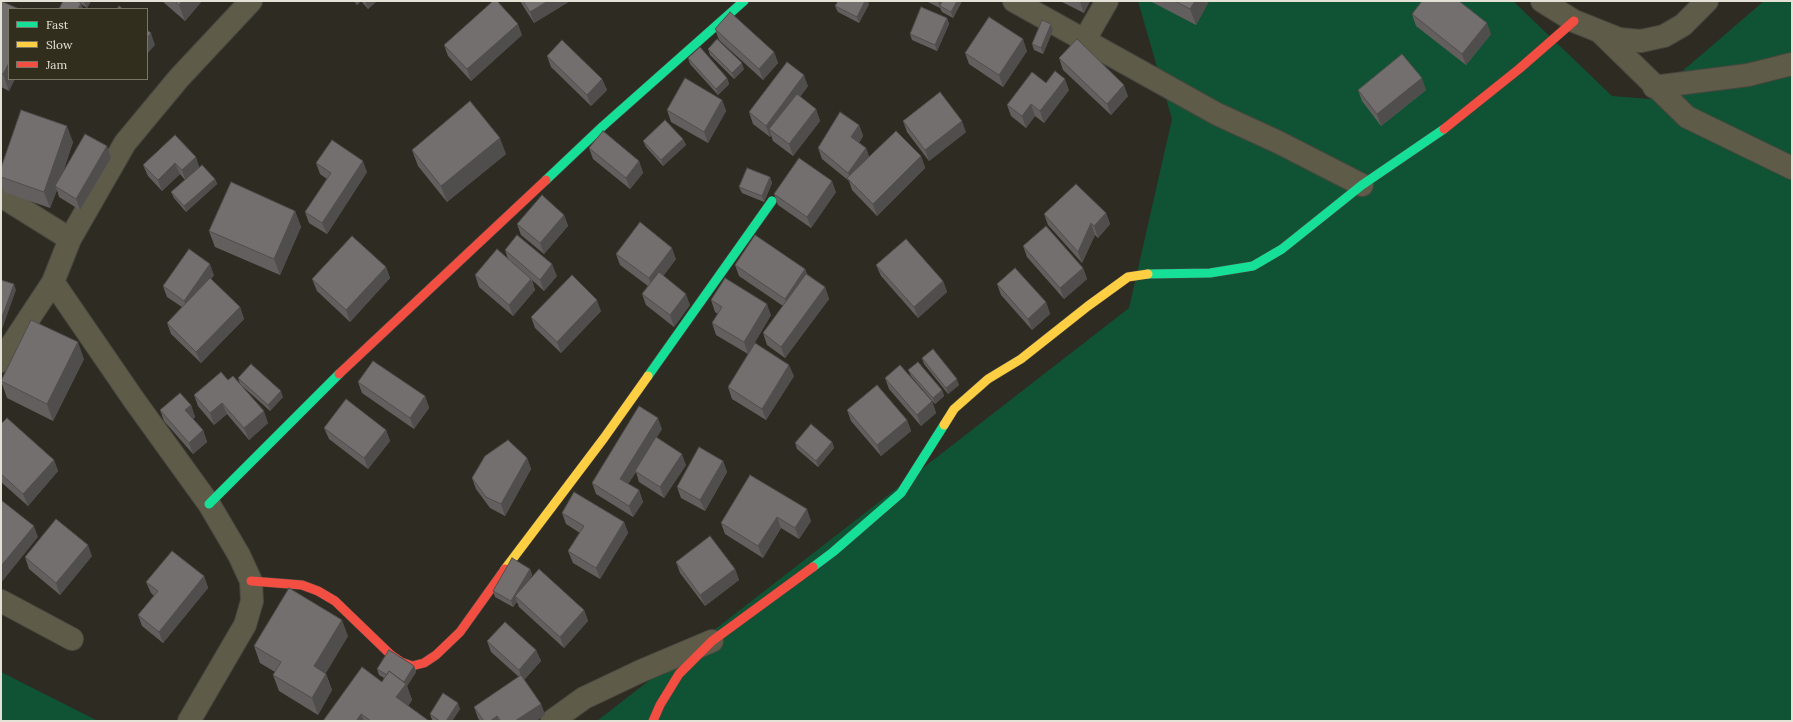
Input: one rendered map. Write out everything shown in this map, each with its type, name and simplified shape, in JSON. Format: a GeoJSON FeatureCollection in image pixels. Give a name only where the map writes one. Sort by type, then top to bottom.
{"type":"FeatureCollection","features":[{"type":"Feature","properties":{"kind":"street"},"geometry":{"type":"LineString","coordinates":[[1,362],[53,282],[70,239],[125,143],[179,78],[251,1]]}},
{"type":"Feature","properties":{"kind":"street"},"geometry":{"type":"LineString","coordinates":[[209,504],[350,364],[602,126],[744,1]]}},
{"type":"Feature","properties":{"kind":"street"},"geometry":{"type":"LineString","coordinates":[[1014,1],[1217,114],[1278,142],[1362,185]]}},
{"type":"Feature","properties":{"kind":"street"},"geometry":{"type":"LineString","coordinates":[[1084,41],[1107,1]]}},
{"type":"Feature","properties":{"kind":"street"},"geometry":{"type":"LineString","coordinates":[[1542,1],[1574,21],[1598,32],[1619,39],[1641,41],[1664,36],[1683,25],[1707,1]]}},
{"type":"Feature","properties":{"kind":"street"},"geometry":{"type":"LineString","coordinates":[[653,721],[679,674],[712,641],[834,552],[901,493],[954,409],[988,379],[1021,360],[1088,306],[1128,277],[1154,273],[1210,273],[1253,266],[1282,249],[1362,185],[1441,131],[1519,69],[1574,21]]}},
{"type":"Feature","properties":{"kind":"street"},"geometry":{"type":"LineString","coordinates":[[1598,32],[1687,118],[1792,168]]}},
{"type":"Feature","properties":{"kind":"street"},"geometry":{"type":"LineString","coordinates":[[1654,87],[1748,75],[1792,64]]}},
{"type":"Feature","properties":{"kind":"street"},"geometry":{"type":"LineString","coordinates":[[1,196],[70,239]]}},
{"type":"Feature","properties":{"kind":"street"},"geometry":{"type":"LineString","coordinates":[[251,581],[302,585],[318,591],[335,602],[391,656],[401,662],[412,666],[424,663],[436,655],[460,632],[518,550],[604,438],[772,201]]}},
{"type":"Feature","properties":{"kind":"street"},"geometry":{"type":"LineString","coordinates":[[53,282],[134,400],[209,504],[239,555],[251,581],[252,601],[245,625],[189,721]]}},
{"type":"Feature","properties":{"kind":"street"},"geometry":{"type":"LineString","coordinates":[[1,601],[72,639]]}},
{"type":"Feature","properties":{"kind":"street"},"geometry":{"type":"LineString","coordinates":[[552,721],[584,698],[641,671],[712,641]]}},
{"type":"Feature","properties":{"kind":"green space"},"geometry":{"type":"Polygon","coordinates":[[[1138,1],[1513,1],[1612,96],[1650,99],[1764,1],[1792,1],[1792,721],[597,721],[1129,308],[1172,119],[1138,1]]]}},
{"type":"Feature","properties":{"kind":"green space"},"geometry":{"type":"Polygon","coordinates":[[[1,672],[98,721],[1,721],[1,672]]]}},
{"type":"Feature","properties":{"kind":"building"},"geometry":{"type":"Polygon","coordinates":[[[1,1],[17,8],[8,8],[8,65],[3,74],[1,73],[1,1]]]}},
{"type":"Feature","properties":{"kind":"building"},"geometry":{"type":"Polygon","coordinates":[[[63,1],[77,1],[81,3],[78,8],[60,8],[63,1]]]}},
{"type":"Feature","properties":{"kind":"building"},"geometry":{"type":"Polygon","coordinates":[[[175,1],[182,1],[179,5],[175,1]]]}},
{"type":"Feature","properties":{"kind":"building"},"geometry":{"type":"Polygon","coordinates":[[[493,1],[497,1],[518,24],[467,69],[444,45],[493,1]]]}},
{"type":"Feature","properties":{"kind":"building"},"geometry":{"type":"Polygon","coordinates":[[[523,1],[548,1],[530,12],[523,1]]]}},
{"type":"Feature","properties":{"kind":"building"},"geometry":{"type":"Polygon","coordinates":[[[838,1],[865,1],[857,17],[835,6],[838,1]]]}},
{"type":"Feature","properties":{"kind":"building"},"geometry":{"type":"Polygon","coordinates":[[[942,1],[957,1],[951,12],[940,6],[942,1]]]}},
{"type":"Feature","properties":{"kind":"building"},"geometry":{"type":"Polygon","coordinates":[[[1175,1],[1195,1],[1190,9],[1175,1]]]}},
{"type":"Feature","properties":{"kind":"building"},"geometry":{"type":"Polygon","coordinates":[[[1422,1],[1459,1],[1487,23],[1462,54],[1412,14],[1422,1]]]}},
{"type":"Feature","properties":{"kind":"building"},"geometry":{"type":"Polygon","coordinates":[[[921,7],[947,18],[935,45],[910,34],[921,7]]]}},
{"type":"Feature","properties":{"kind":"building"},"geometry":{"type":"Polygon","coordinates":[[[730,12],[774,52],[759,69],[715,29],[730,12]]]}},
{"type":"Feature","properties":{"kind":"building"},"geometry":{"type":"Polygon","coordinates":[[[989,17],[1023,39],[999,75],[965,53],[989,17]]]}},
{"type":"Feature","properties":{"kind":"building"},"geometry":{"type":"Polygon","coordinates":[[[1042,20],[1051,24],[1041,48],[1032,44],[1042,20]]]}},
{"type":"Feature","properties":{"kind":"building"},"geometry":{"type":"Polygon","coordinates":[[[717,39],[742,63],[732,73],[708,49],[717,39]]]}},
{"type":"Feature","properties":{"kind":"building"},"geometry":{"type":"Polygon","coordinates":[[[1077,39],[1124,85],[1107,104],[1059,58],[1077,39]]]}},
{"type":"Feature","properties":{"kind":"building"},"geometry":{"type":"Polygon","coordinates":[[[562,40],[602,79],[587,95],[547,56],[562,40]]]}},
{"type":"Feature","properties":{"kind":"building"},"geometry":{"type":"Polygon","coordinates":[[[700,47],[727,78],[716,89],[688,58],[700,47]]]}},
{"type":"Feature","properties":{"kind":"building"},"geometry":{"type":"Polygon","coordinates":[[[1402,54],[1422,78],[1377,114],[1358,90],[1402,54]]]}},
{"type":"Feature","properties":{"kind":"building"},"geometry":{"type":"Polygon","coordinates":[[[787,62],[804,75],[766,126],[749,112],[787,62]]]}},
{"type":"Feature","properties":{"kind":"building"},"geometry":{"type":"Polygon","coordinates":[[[1055,71],[1065,79],[1040,111],[1031,104],[1022,116],[1007,105],[1032,72],[1046,83],[1055,71]]]}},
{"type":"Feature","properties":{"kind":"building"},"geometry":{"type":"Polygon","coordinates":[[[685,78],[722,100],[704,132],[667,110],[685,78]]]}},
{"type":"Feature","properties":{"kind":"building"},"geometry":{"type":"Polygon","coordinates":[[[940,92],[962,121],[925,150],[903,121],[940,92]]]}},
{"type":"Feature","properties":{"kind":"building"},"geometry":{"type":"Polygon","coordinates":[[[797,94],[816,109],[789,144],[769,129],[797,94]]]}},
{"type":"Feature","properties":{"kind":"building"},"geometry":{"type":"Polygon","coordinates":[[[470,101],[500,138],[441,186],[412,150],[470,101]]]}},
{"type":"Feature","properties":{"kind":"building"},"geometry":{"type":"Polygon","coordinates":[[[21,110],[67,126],[44,192],[1,177],[1,168],[21,110]]]}},
{"type":"Feature","properties":{"kind":"building"},"geometry":{"type":"Polygon","coordinates":[[[840,112],[859,125],[851,137],[866,148],[848,173],[818,148],[840,112]]]}},
{"type":"Feature","properties":{"kind":"building"},"geometry":{"type":"Polygon","coordinates":[[[665,120],[683,139],[661,160],[643,141],[665,120]]]}},
{"type":"Feature","properties":{"kind":"building"},"geometry":{"type":"Polygon","coordinates":[[[603,131],[639,161],[626,178],[589,148],[603,131]]]}},
{"type":"Feature","properties":{"kind":"building"},"geometry":{"type":"Polygon","coordinates":[[[896,131],[921,156],[873,204],[847,178],[896,131]]]}},
{"type":"Feature","properties":{"kind":"building"},"geometry":{"type":"Polygon","coordinates":[[[85,134],[107,146],[76,199],[55,186],[85,134]]]}},
{"type":"Feature","properties":{"kind":"building"},"geometry":{"type":"Polygon","coordinates":[[[175,135],[196,157],[182,170],[175,163],[158,180],[143,165],[175,135]]]}},
{"type":"Feature","properties":{"kind":"building"},"geometry":{"type":"Polygon","coordinates":[[[332,140],[363,161],[322,223],[305,212],[331,173],[316,163],[332,140]]]}},
{"type":"Feature","properties":{"kind":"building"},"geometry":{"type":"Polygon","coordinates":[[[799,158],[832,181],[807,217],[774,194],[799,158]]]}},
{"type":"Feature","properties":{"kind":"building"},"geometry":{"type":"Polygon","coordinates":[[[202,165],[215,179],[184,206],[171,192],[202,165]]]}},
{"type":"Feature","properties":{"kind":"building"},"geometry":{"type":"Polygon","coordinates":[[[747,168],[770,177],[762,196],[739,187],[747,168]]]}},
{"type":"Feature","properties":{"kind":"building"},"geometry":{"type":"Polygon","coordinates":[[[231,182],[295,211],[274,259],[209,231],[231,182]]]}},
{"type":"Feature","properties":{"kind":"building"},"geometry":{"type":"Polygon","coordinates":[[[1076,184],[1106,213],[1094,226],[1091,223],[1078,252],[1044,214],[1076,184]]]}},
{"type":"Feature","properties":{"kind":"building"},"geometry":{"type":"Polygon","coordinates":[[[542,195],[564,215],[540,243],[517,224],[542,195]]]}},
{"type":"Feature","properties":{"kind":"building"},"geometry":{"type":"Polygon","coordinates":[[[640,222],[672,248],[649,278],[616,254],[640,222]]]}},
{"type":"Feature","properties":{"kind":"building"},"geometry":{"type":"Polygon","coordinates":[[[1046,226],[1083,268],[1060,288],[1023,246],[1046,226]]]}},
{"type":"Feature","properties":{"kind":"building"},"geometry":{"type":"Polygon","coordinates":[[[517,235],[552,264],[540,280],[505,250],[517,235]]]}},
{"type":"Feature","properties":{"kind":"building"},"geometry":{"type":"Polygon","coordinates":[[[755,235],[805,269],[785,299],[735,265],[755,235]]]}},
{"type":"Feature","properties":{"kind":"building"},"geometry":{"type":"Polygon","coordinates":[[[352,236],[386,267],[346,310],[312,279],[352,236]]]}},
{"type":"Feature","properties":{"kind":"building"},"geometry":{"type":"Polygon","coordinates":[[[906,239],[943,281],[914,307],[876,265],[906,239]]]}},
{"type":"Feature","properties":{"kind":"building"},"geometry":{"type":"Polygon","coordinates":[[[189,249],[210,264],[184,301],[163,286],[189,249]]]}},
{"type":"Feature","properties":{"kind":"building"},"geometry":{"type":"Polygon","coordinates":[[[497,249],[531,279],[509,305],[475,275],[497,249]]]}},
{"type":"Feature","properties":{"kind":"building"},"geometry":{"type":"Polygon","coordinates":[[[1015,268],[1046,302],[1028,319],[997,284],[1015,268]]]}},
{"type":"Feature","properties":{"kind":"building"},"geometry":{"type":"Polygon","coordinates":[[[659,272],[686,294],[670,315],[642,294],[659,272]]]}},
{"type":"Feature","properties":{"kind":"building"},"geometry":{"type":"Polygon","coordinates":[[[806,274],[825,287],[781,347],[763,333],[806,274]]]}},
{"type":"Feature","properties":{"kind":"building"},"geometry":{"type":"Polygon","coordinates":[[[572,275],[597,300],[557,342],[531,317],[572,275]]]}},
{"type":"Feature","properties":{"kind":"building"},"geometry":{"type":"Polygon","coordinates":[[[210,278],[240,307],[196,352],[167,323],[210,278]]]}},
{"type":"Feature","properties":{"kind":"building"},"geometry":{"type":"Polygon","coordinates":[[[725,278],[767,304],[744,342],[712,323],[722,307],[711,300],[725,278]]]}},
{"type":"Feature","properties":{"kind":"building"},"geometry":{"type":"Polygon","coordinates":[[[1,280],[14,284],[1,320],[1,280]]]}},
{"type":"Feature","properties":{"kind":"building"},"geometry":{"type":"Polygon","coordinates":[[[31,320],[78,342],[47,404],[1,381],[31,320]]]}},
{"type":"Feature","properties":{"kind":"building"},"geometry":{"type":"Polygon","coordinates":[[[755,343],[789,365],[762,409],[728,387],[755,343]]]}},
{"type":"Feature","properties":{"kind":"building"},"geometry":{"type":"Polygon","coordinates":[[[933,349],[957,379],[946,388],[922,358],[933,349]]]}},
{"type":"Feature","properties":{"kind":"building"},"geometry":{"type":"Polygon","coordinates":[[[373,361],[425,396],[410,418],[358,382],[373,361]]]}},
{"type":"Feature","properties":{"kind":"building"},"geometry":{"type":"Polygon","coordinates":[[[918,362],[942,390],[933,398],[908,370],[918,362]]]}},
{"type":"Feature","properties":{"kind":"building"},"geometry":{"type":"Polygon","coordinates":[[[251,364],[281,391],[268,405],[238,378],[251,364]]]}},
{"type":"Feature","properties":{"kind":"building"},"geometry":{"type":"Polygon","coordinates":[[[900,365],[932,401],[917,415],[885,378],[900,365]]]}},
{"type":"Feature","properties":{"kind":"building"},"geometry":{"type":"Polygon","coordinates":[[[221,372],[228,380],[233,376],[264,411],[244,428],[222,403],[210,413],[194,395],[221,372]]]}},
{"type":"Feature","properties":{"kind":"building"},"geometry":{"type":"Polygon","coordinates":[[[877,385],[907,420],[877,445],[847,410],[877,385]]]}},
{"type":"Feature","properties":{"kind":"building"},"geometry":{"type":"Polygon","coordinates":[[[180,393],[191,405],[185,410],[203,430],[189,443],[160,410],[180,393]]]}},
{"type":"Feature","properties":{"kind":"building"},"geometry":{"type":"Polygon","coordinates":[[[346,399],[386,430],[364,458],[324,428],[346,399]]]}},
{"type":"Feature","properties":{"kind":"building"},"geometry":{"type":"Polygon","coordinates":[[[639,406],[658,418],[620,479],[639,490],[629,506],[592,483],[639,406]]]}},
{"type":"Feature","properties":{"kind":"building"},"geometry":{"type":"Polygon","coordinates":[[[7,418],[54,460],[23,494],[1,474],[1,424],[7,418]]]}},
{"type":"Feature","properties":{"kind":"building"},"geometry":{"type":"Polygon","coordinates":[[[811,424],[832,442],[816,461],[795,443],[811,424]]]}},
{"type":"Feature","properties":{"kind":"building"},"geometry":{"type":"Polygon","coordinates":[[[656,437],[682,454],[660,487],[635,471],[656,437]]]}},
{"type":"Feature","properties":{"kind":"building"},"geometry":{"type":"Polygon","coordinates":[[[508,440],[527,458],[501,504],[486,497],[472,478],[485,456],[508,440]]]}},
{"type":"Feature","properties":{"kind":"building"},"geometry":{"type":"Polygon","coordinates":[[[699,447],[723,461],[700,500],[677,487],[699,447]]]}},
{"type":"Feature","properties":{"kind":"building"},"geometry":{"type":"Polygon","coordinates":[[[750,475],[807,509],[795,528],[777,517],[758,546],[721,523],[750,475]]]}},
{"type":"Feature","properties":{"kind":"building"},"geometry":{"type":"Polygon","coordinates":[[[574,492],[624,522],[596,568],[568,551],[584,526],[562,513],[574,492]]]}},
{"type":"Feature","properties":{"kind":"building"},"geometry":{"type":"Polygon","coordinates":[[[1,500],[34,526],[1,566],[1,500]]]}},
{"type":"Feature","properties":{"kind":"building"},"geometry":{"type":"Polygon","coordinates":[[[56,519],[88,545],[56,583],[25,557],[56,519]]]}},
{"type":"Feature","properties":{"kind":"building"},"geometry":{"type":"Polygon","coordinates":[[[710,536],[735,569],[700,595],[676,562],[710,536]]]}},
{"type":"Feature","properties":{"kind":"building"},"geometry":{"type":"Polygon","coordinates":[[[172,551],[204,576],[159,632],[138,615],[158,591],[146,582],[172,551]]]}},
{"type":"Feature","properties":{"kind":"building"},"geometry":{"type":"Polygon","coordinates":[[[512,558],[530,569],[511,601],[493,591],[512,558]]]}},
{"type":"Feature","properties":{"kind":"building"},"geometry":{"type":"Polygon","coordinates":[[[539,569],[584,610],[560,637],[515,596],[539,569]]]}},
{"type":"Feature","properties":{"kind":"building"},"geometry":{"type":"Polygon","coordinates":[[[289,588],[342,620],[314,666],[326,674],[312,698],[273,675],[281,662],[254,646],[289,588]]]}},
{"type":"Feature","properties":{"kind":"building"},"geometry":{"type":"Polygon","coordinates":[[[505,622],[536,650],[519,670],[487,641],[505,622]]]}},
{"type":"Feature","properties":{"kind":"building"},"geometry":{"type":"Polygon","coordinates":[[[389,650],[414,666],[404,682],[389,671],[387,675],[377,669],[389,650]]]}},
{"type":"Feature","properties":{"kind":"building"},"geometry":{"type":"Polygon","coordinates":[[[362,667],[382,682],[389,671],[406,684],[396,697],[429,721],[371,721],[361,714],[356,721],[323,721],[362,667]]]}},
{"type":"Feature","properties":{"kind":"building"},"geometry":{"type":"Polygon","coordinates":[[[521,675],[541,704],[515,721],[501,721],[497,716],[490,721],[484,721],[474,707],[521,675]]]}},
{"type":"Feature","properties":{"kind":"building"},"geometry":{"type":"Polygon","coordinates":[[[443,693],[458,703],[446,721],[440,721],[430,714],[443,693]]]}},
{"type":"Feature","properties":{"kind":"traffic: fast"},"geometry":{"type":"LineString","coordinates":[[546,180],[603,126],[744,1]]}},
{"type":"Feature","properties":{"kind":"traffic: fast"},"geometry":{"type":"LineString","coordinates":[[1148,274],[1210,273],[1253,266],[1282,249],[1362,185],[1444,129]]}},
{"type":"Feature","properties":{"kind":"traffic: fast"},"geometry":{"type":"LineString","coordinates":[[648,376],[772,201]]}},
{"type":"Feature","properties":{"kind":"traffic: fast"},"geometry":{"type":"LineString","coordinates":[[209,504],[339,374]]}},
{"type":"Feature","properties":{"kind":"traffic: fast"},"geometry":{"type":"LineString","coordinates":[[813,567],[833,552],[901,493],[944,425]]}},
{"type":"Feature","properties":{"kind":"traffic: slow"},"geometry":{"type":"LineString","coordinates":[[944,425],[954,409],[988,379],[1021,359],[1088,306],[1128,277],[1148,274]]}},
{"type":"Feature","properties":{"kind":"traffic: slow"},"geometry":{"type":"LineString","coordinates":[[505,569],[604,438],[648,376]]}},
{"type":"Feature","properties":{"kind":"traffic: jam"},"geometry":{"type":"LineString","coordinates":[[1444,129],[1519,69],[1574,21]]}},
{"type":"Feature","properties":{"kind":"traffic: jam"},"geometry":{"type":"LineString","coordinates":[[339,374],[546,180]]}},
{"type":"Feature","properties":{"kind":"traffic: jam"},"geometry":{"type":"LineString","coordinates":[[653,721],[660,705],[679,674],[712,641],[813,567]]}},
{"type":"Feature","properties":{"kind":"traffic: jam"},"geometry":{"type":"LineString","coordinates":[[251,581],[302,585],[318,591],[335,601],[391,655],[401,662],[412,666],[424,663],[436,655],[460,632],[505,569]]}}]}
